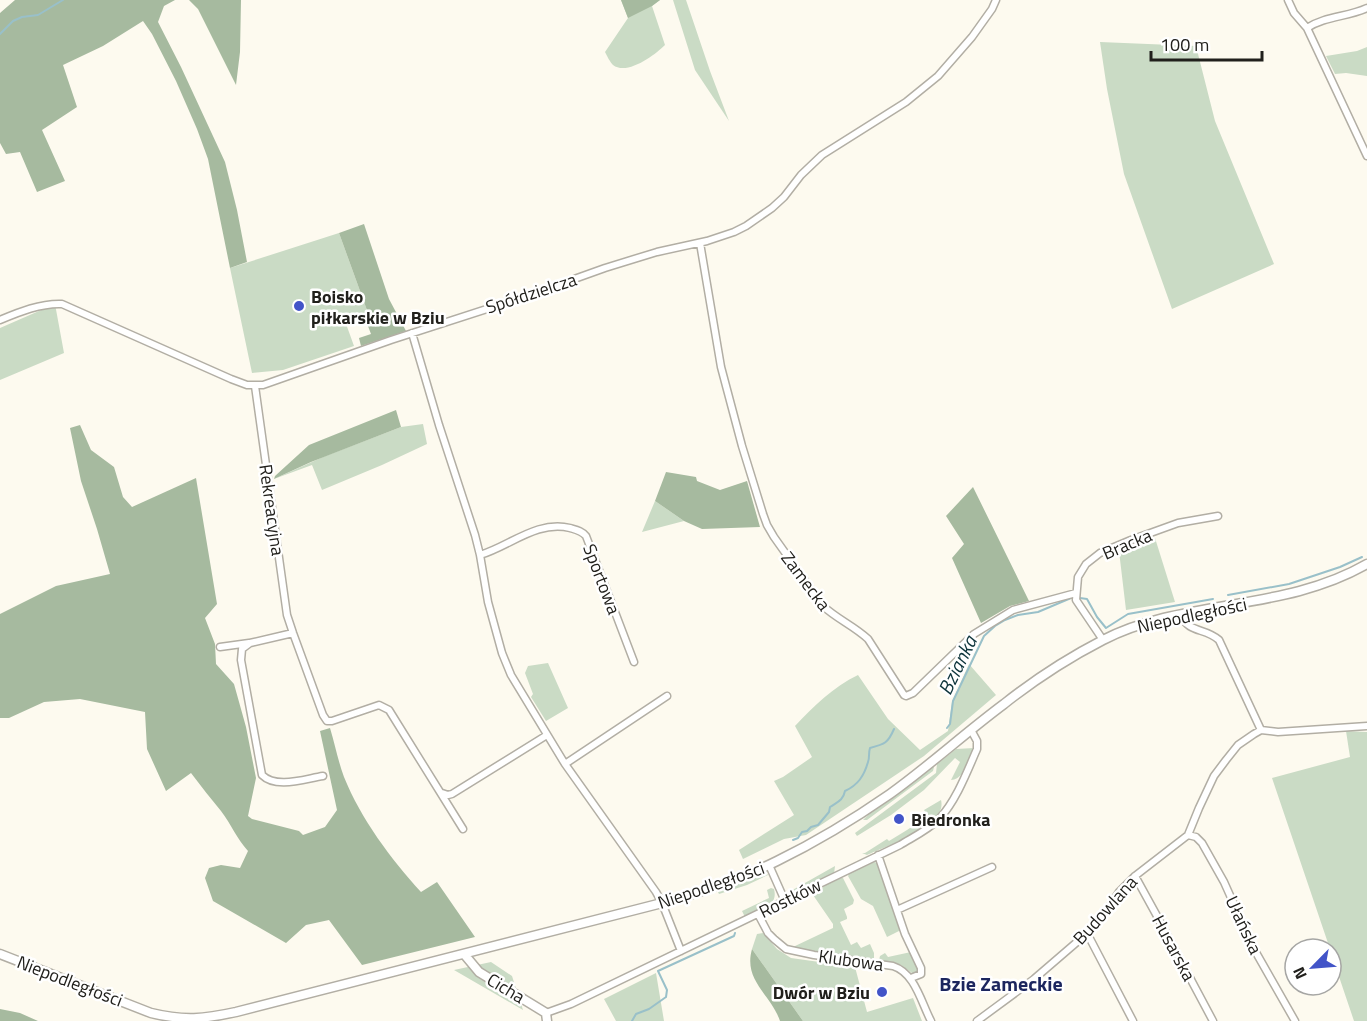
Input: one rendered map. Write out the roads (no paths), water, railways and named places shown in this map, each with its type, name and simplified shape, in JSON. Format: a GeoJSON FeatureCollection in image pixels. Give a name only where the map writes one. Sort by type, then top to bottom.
{"type":"FeatureCollection","features":[{"type":"Feature","properties":{"kind":"street","name":"Spółdzielcza"},"geometry":{"type":"LineString","coordinates":[[255,386],[605,268],[734,232],[772,208],[784,197],[805,170],[822,155],[906,102],[938,76],[955,58],[992,9],[996,0]]}},
{"type":"Feature","properties":{"kind":"street"},"geometry":{"type":"LineString","coordinates":[[1288,0],[1294,13],[1307,28],[1367,156]]}},
{"type":"Feature","properties":{"kind":"street"},"geometry":{"type":"LineString","coordinates":[[1307,28],[1316,22],[1367,8]]}},
{"type":"Feature","properties":{"kind":"street","name":"Zamecka"},"geometry":{"type":"LineString","coordinates":[[700,243],[721,367],[742,446],[767,525],[823,606],[832,615],[868,639],[904,695],[913,693],[974,634],[1013,610],[1076,593]]}},
{"type":"Feature","properties":{"kind":"street"},"geometry":{"type":"LineString","coordinates":[[0,320],[48,304],[62,304],[231,379],[255,386]]}},
{"type":"Feature","properties":{"kind":"street"},"geometry":{"type":"LineString","coordinates":[[412,333],[475,535],[488,602],[502,653],[511,675],[565,764],[656,892],[681,951]]}},
{"type":"Feature","properties":{"kind":"street","name":"Rekreacyjna"},"geometry":{"type":"LineString","coordinates":[[255,386],[287,615],[323,715],[327,721],[332,721],[379,705],[389,710],[463,828]]}},
{"type":"Feature","properties":{"kind":"street","name":"Bracka"},"geometry":{"type":"LineString","coordinates":[[1076,593],[1078,577],[1086,564],[1100,553],[1178,523],[1218,516]]}},
{"type":"Feature","properties":{"kind":"street","name":"Sportowa"},"geometry":{"type":"LineString","coordinates":[[480,555],[545,527],[561,526],[583,532],[633,662]]}},
{"type":"Feature","properties":{"kind":"street","name":"Niepodległości"},"geometry":{"type":"LineString","coordinates":[[0,954],[163,1016],[184,1020],[197,1019],[236,1012],[662,903],[713,887],[769,865],[815,841],[892,792],[1005,703],[1103,640],[1135,626],[1294,593],[1341,578],[1367,564]]}},
{"type":"Feature","properties":{"kind":"street"},"geometry":{"type":"LineString","coordinates":[[1076,593],[1076,600],[1103,640]]}},
{"type":"Feature","properties":{"kind":"street"},"geometry":{"type":"LineString","coordinates":[[1180,615],[1190,627],[1214,635],[1219,640],[1261,730]]}},
{"type":"Feature","properties":{"kind":"street"},"geometry":{"type":"LineString","coordinates":[[220,647],[293,633]]}},
{"type":"Feature","properties":{"kind":"street"},"geometry":{"type":"LineString","coordinates":[[250,643],[242,649],[241,660],[262,775],[267,780],[278,783],[323,776]]}},
{"type":"Feature","properties":{"kind":"street"},"geometry":{"type":"LineString","coordinates":[[565,764],[667,696]]}},
{"type":"Feature","properties":{"kind":"street"},"geometry":{"type":"LineString","coordinates":[[1188,835],[1214,776],[1238,745],[1254,734],[1261,730],[1278,732],[1367,726]]}},
{"type":"Feature","properties":{"kind":"street","name":"Rostków"},"geometry":{"type":"LineString","coordinates":[[546,1017],[921,832],[939,819],[947,808],[977,749],[977,741],[970,730]]}},
{"type":"Feature","properties":{"kind":"street"},"geometry":{"type":"LineString","coordinates":[[441,793],[452,794],[547,735]]}},
{"type":"Feature","properties":{"kind":"street","name":"Budowlana"},"geometry":{"type":"LineString","coordinates":[[977,1021],[1034,979],[1087,933],[1103,916],[1119,892],[1135,876],[1188,835]]}},
{"type":"Feature","properties":{"kind":"street","name":"Ułańska"},"geometry":{"type":"LineString","coordinates":[[1188,835],[1196,837],[1202,843],[1224,882],[1254,949],[1295,1021]]}},
{"type":"Feature","properties":{"kind":"street"},"geometry":{"type":"LineString","coordinates":[[878,855],[908,941],[922,971],[918,976],[910,978],[931,1021]]}},
{"type":"Feature","properties":{"kind":"street"},"geometry":{"type":"LineString","coordinates":[[769,865],[785,901]]}},
{"type":"Feature","properties":{"kind":"street"},"geometry":{"type":"LineString","coordinates":[[897,910],[992,867]]}},
{"type":"Feature","properties":{"kind":"street","name":"Husarska"},"geometry":{"type":"LineString","coordinates":[[1135,876],[1213,1021]]}},
{"type":"Feature","properties":{"kind":"street","name":"Klubowa"},"geometry":{"type":"LineString","coordinates":[[758,914],[768,933],[786,949],[893,966],[900,968],[910,978]]}},
{"type":"Feature","properties":{"kind":"street"},"geometry":{"type":"LineString","coordinates":[[1087,933],[1133,1021]]}},
{"type":"Feature","properties":{"kind":"street","name":"Cicha"},"geometry":{"type":"LineString","coordinates":[[464,954],[479,972],[546,1017]]}},
{"type":"Feature","properties":{"kind":"waterway"},"geometry":{"type":"LineString","coordinates":[[0,34],[13,21],[38,15],[63,0]]}},
{"type":"Feature","properties":{"kind":"waterway","name":"Bzianka"},"geometry":{"type":"LineString","coordinates":[[1228,595],[1289,584],[1362,557]]}},
{"type":"Feature","properties":{"kind":"waterway","name":"Bzianka"},"geometry":{"type":"LineString","coordinates":[[947,728],[950,724],[953,701],[984,636],[1005,620],[1038,612],[1071,598]]}},
{"type":"Feature","properties":{"kind":"waterway","name":"Bzianka"},"geometry":{"type":"LineString","coordinates":[[1080,598],[1087,599],[1106,628],[1128,614],[1213,599]]}},
{"type":"Feature","properties":{"kind":"waterway","name":"Bzianka"},"geometry":{"type":"LineString","coordinates":[[793,840],[798,838],[802,832],[818,825],[829,812],[830,807],[841,799],[845,791],[857,783],[869,760],[870,748],[885,742],[894,729]]}},
{"type":"Feature","properties":{"kind":"waterway","name":"Bzianka"},"geometry":{"type":"LineString","coordinates":[[632,1021],[636,1014],[649,1009],[666,997],[667,990],[658,971],[734,936],[735,933]]}},
{"type":"Feature","properties":{"kind":"place","name":"Boisko piłkarskie w Bziu"},"geometry":{"type":"Point","coordinates":[299,306]}},
{"type":"Feature","properties":{"kind":"place","name":"Biedronka"},"geometry":{"type":"Point","coordinates":[899,819]}},
{"type":"Feature","properties":{"kind":"place","name":"Dwór w Bziu"},"geometry":{"type":"Point","coordinates":[882,992]}},
{"type":"Feature","properties":{"kind":"district","name":"Bzie Zameckie"},"geometry":{"type":"Point","coordinates":[1001,983]}}]}
